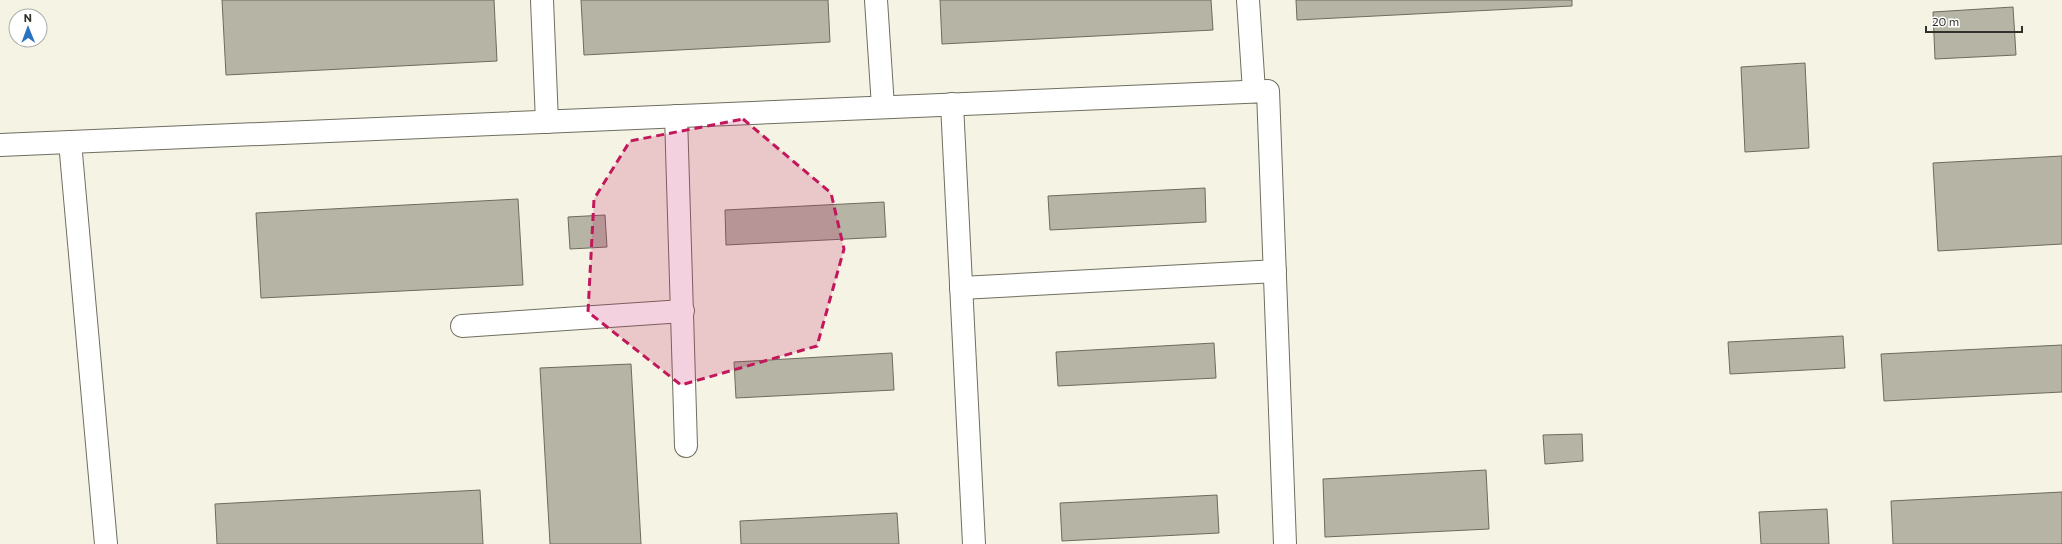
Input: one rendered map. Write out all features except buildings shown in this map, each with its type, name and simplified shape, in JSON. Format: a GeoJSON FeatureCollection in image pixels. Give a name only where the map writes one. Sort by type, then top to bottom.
{"type":"FeatureCollection","features":[{"type":"Feature","properties":{"kind":"lane"},"geometry":{"type":"LineString","coordinates":[[542,0],[547,122]]}},
{"type":"Feature","properties":{"kind":"lane"},"geometry":{"type":"LineString","coordinates":[[876,0],[883,107]]}},
{"type":"Feature","properties":{"kind":"lane"},"geometry":{"type":"LineString","coordinates":[[1248,0],[1254,91]]}},
{"type":"Feature","properties":{"kind":"lane"},"geometry":{"type":"LineString","coordinates":[[0,145],[1268,91],[1285,544]]}},
{"type":"Feature","properties":{"kind":"lane"},"geometry":{"type":"LineString","coordinates":[[952,104],[974,544]]}},
{"type":"Feature","properties":{"kind":"lane"},"geometry":{"type":"LineString","coordinates":[[676,116],[686,446]]}},
{"type":"Feature","properties":{"kind":"lane"},"geometry":{"type":"LineString","coordinates":[[70,142],[106,544]]}},
{"type":"Feature","properties":{"kind":"lane"},"geometry":{"type":"LineString","coordinates":[[961,288],[1275,271]]}},
{"type":"Feature","properties":{"kind":"lane"},"geometry":{"type":"LineString","coordinates":[[462,326],[683,311]]}},
{"type":"Feature","properties":{"kind":"highlighted area"},"geometry":{"type":"Polygon","coordinates":[[[743,119],[831,193],[844,249],[817,346],[681,385],[588,312],[594,199],[630,141],[743,119]]]}}]}
